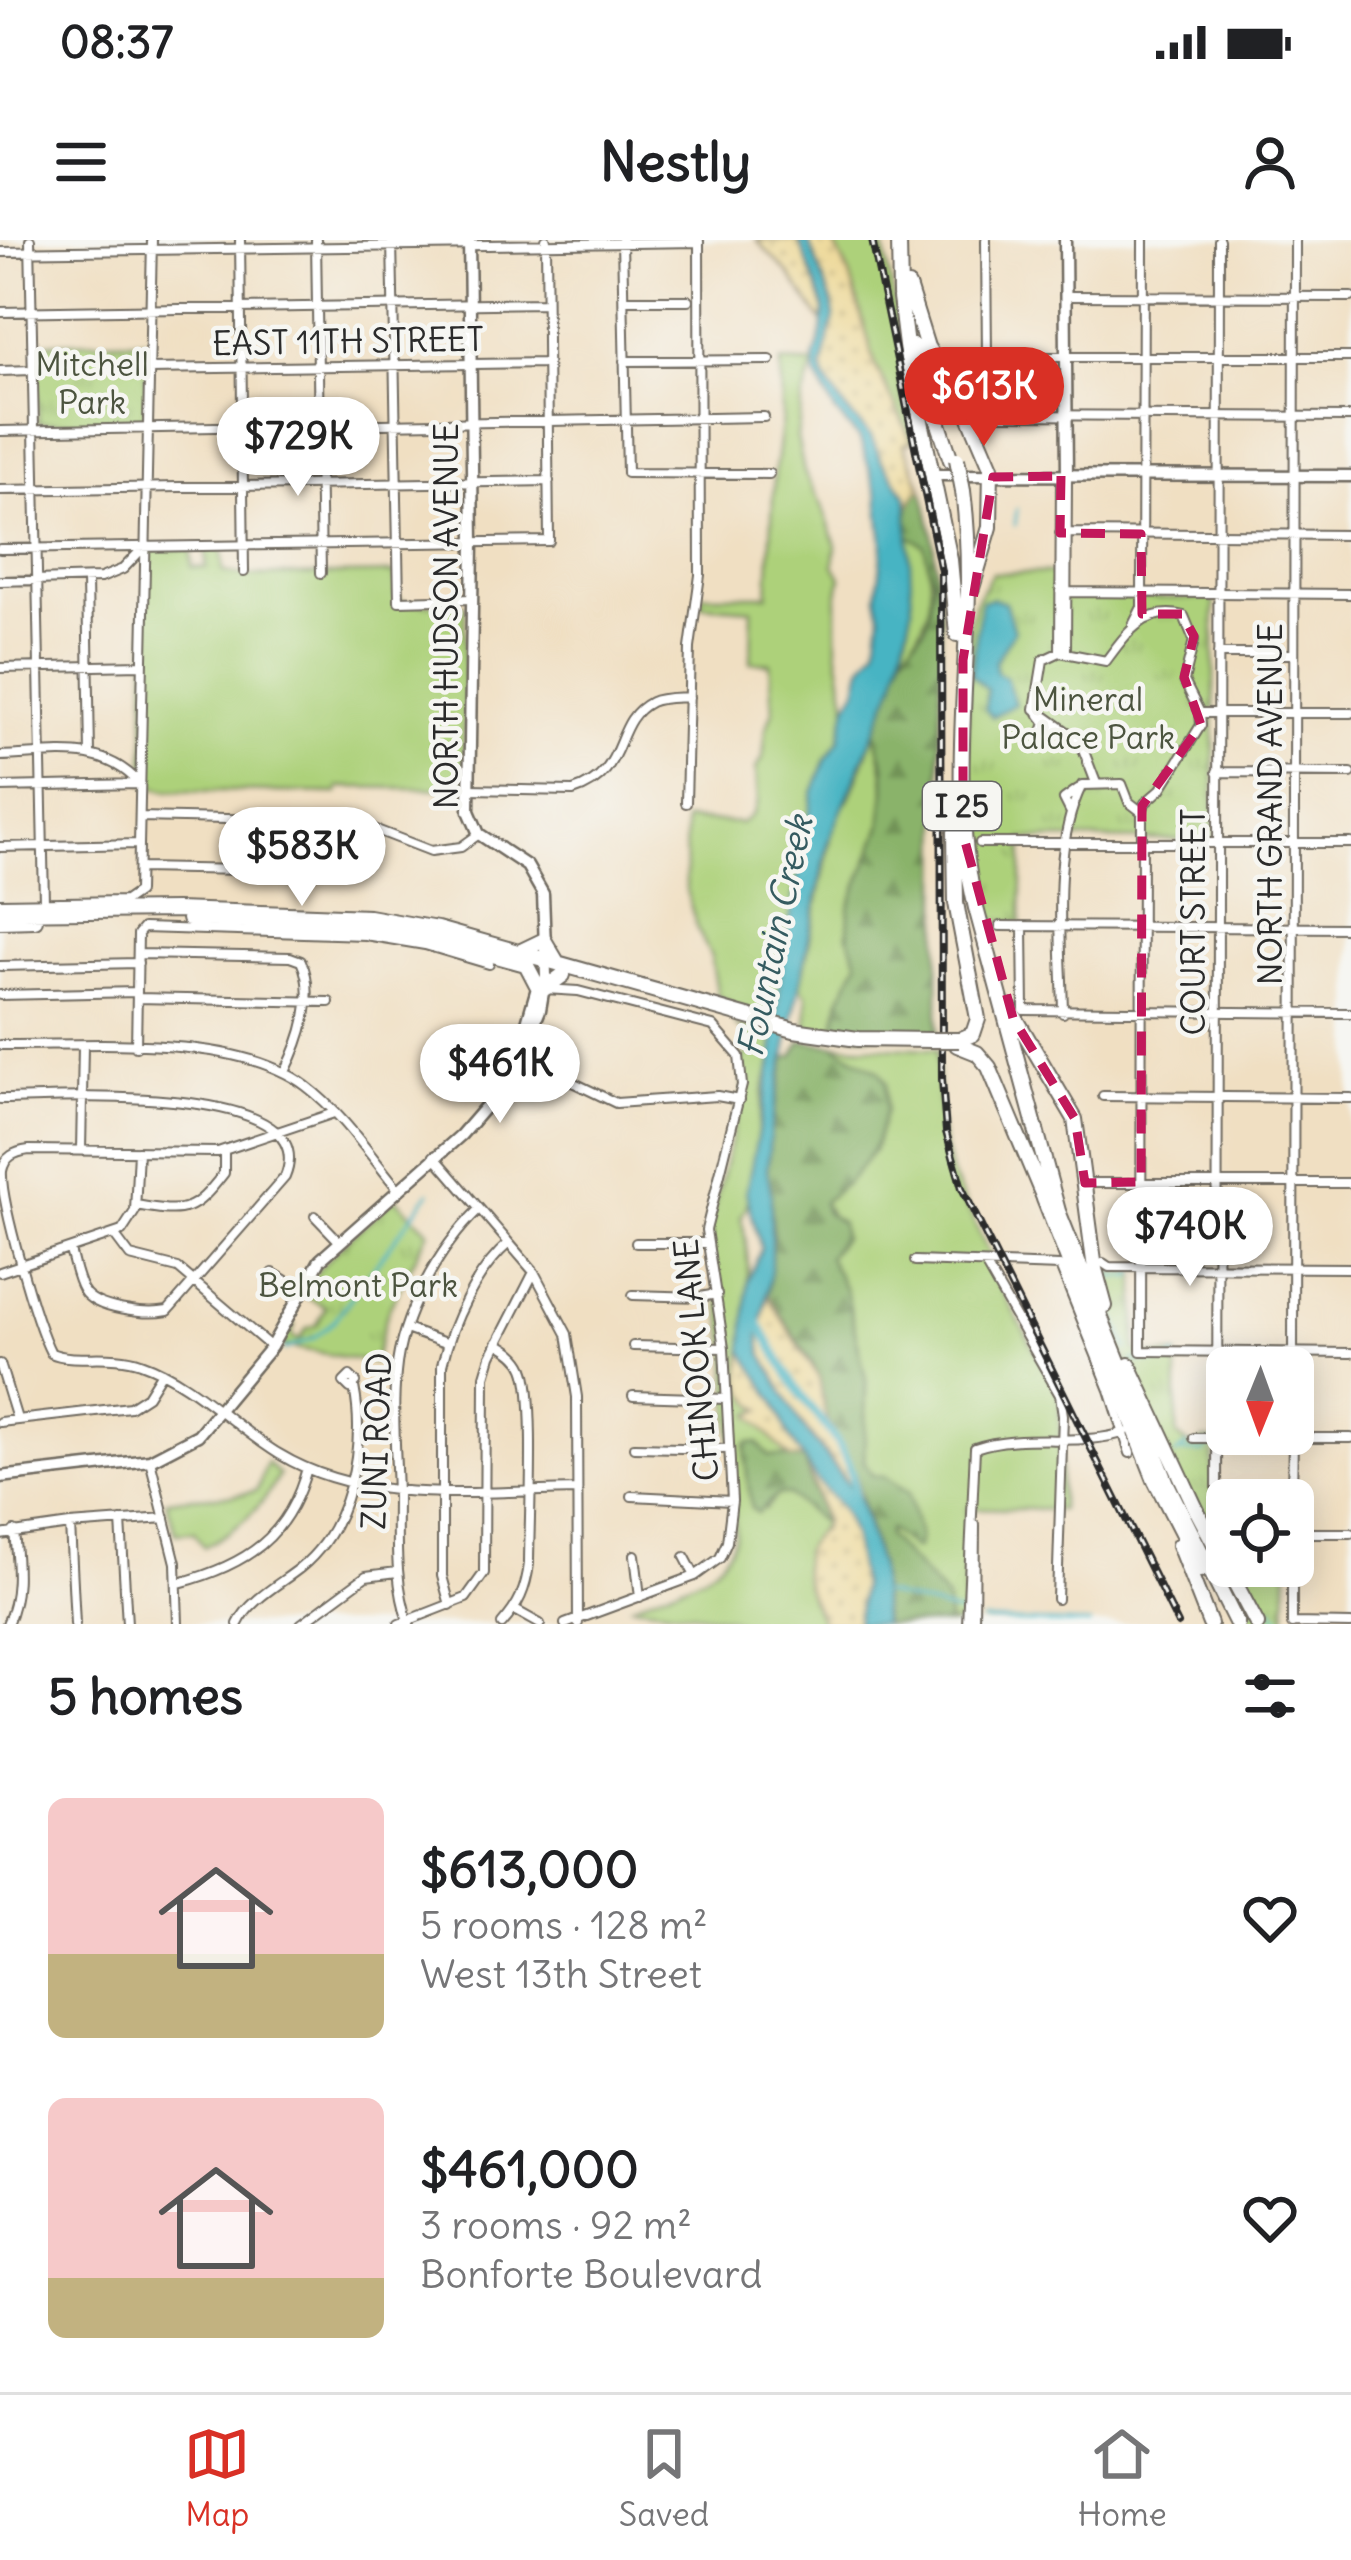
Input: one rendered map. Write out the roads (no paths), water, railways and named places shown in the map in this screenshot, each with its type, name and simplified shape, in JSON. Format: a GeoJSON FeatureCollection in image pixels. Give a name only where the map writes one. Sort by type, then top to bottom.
{"type":"FeatureCollection","features":[{"type":"Feature","properties":{"kind":"highway","name":"I 25"},"geometry":{"type":"LineString","coordinates":[[903,240],[904,292],[954,460],[968,534],[959,831],[976,908],[1052,1194],[1162,1470],[1233,1624]]}},
{"type":"Feature","properties":{"kind":"highway"},"geometry":{"type":"LineString","coordinates":[[904,292],[927,346],[968,413],[993,474],[990,527],[965,613]]}},
{"type":"Feature","properties":{"kind":"highway"},"geometry":{"type":"LineString","coordinates":[[904,292],[907,354],[950,560],[957,634]]}},
{"type":"Feature","properties":{"kind":"highway","name":"I 25"},"geometry":{"type":"LineString","coordinates":[[960,491],[957,634],[964,894],[1046,1203],[1155,1480],[1233,1624]]}},
{"type":"Feature","properties":{"kind":"highway"},"geometry":{"type":"LineString","coordinates":[[959,831],[956,903],[978,1019],[973,1034],[960,1044]]}},
{"type":"Feature","properties":{"kind":"highway"},"geometry":{"type":"LineString","coordinates":[[959,831],[1008,1004],[1075,1120],[1095,1269],[1108,1316],[1252,1624]]}},
{"type":"Feature","properties":{"kind":"highway"},"geometry":{"type":"LineString","coordinates":[[0,913],[176,910],[356,915],[419,925],[766,1027],[833,1040],[960,1044],[989,1067],[1046,1203]]}},
{"type":"Feature","properties":{"kind":"highway"},"geometry":{"type":"LineString","coordinates":[[0,913],[361,925],[523,958],[540,987],[552,967],[544,940],[523,958]]}},
{"type":"Feature","properties":{"kind":"highway"},"geometry":{"type":"LineString","coordinates":[[1155,1480],[1210,1624]]}},
{"type":"Feature","properties":{"kind":"highway"},"geometry":{"type":"LineString","coordinates":[[1196,1540],[1252,1624]]}},
{"type":"Feature","properties":{"kind":"main road"},"geometry":{"type":"LineString","coordinates":[[1064,476],[1065,240]]}},
{"type":"Feature","properties":{"kind":"main road","name":"NORTH HUDSON AVENUE"},"geometry":{"type":"LineString","coordinates":[[469,242],[470,811],[479,834],[527,866],[540,882],[544,940]]}},
{"type":"Feature","properties":{"kind":"main road"},"geometry":{"type":"LineString","coordinates":[[934,475],[1351,476]]}},
{"type":"Feature","properties":{"kind":"main road"},"geometry":{"type":"LineString","coordinates":[[0,1478],[150,1460],[188,1442],[220,1413],[271,1347],[310,1274],[338,1240],[492,1099],[533,1031],[540,987]]}},
{"type":"Feature","properties":{"kind":"street"},"geometry":{"type":"LineString","coordinates":[[986,240],[987,356],[1351,357]]}},
{"type":"Feature","properties":{"kind":"street"},"geometry":{"type":"LineString","coordinates":[[1070,734],[1056,730],[1042,735],[1046,723],[1034,704],[1043,660],[1063,652],[1106,662],[1142,607],[1143,240]]}},
{"type":"Feature","properties":{"kind":"street","name":"COURT STREET"},"geometry":{"type":"LineString","coordinates":[[1217,1347],[1219,240]]}},
{"type":"Feature","properties":{"kind":"street","name":"NORTH GRAND AVENUE"},"geometry":{"type":"LineString","coordinates":[[1293,1347],[1295,240]]}},
{"type":"Feature","properties":{"kind":"street"},"geometry":{"type":"LineString","coordinates":[[0,252],[30,246],[699,241],[700,575],[690,648],[686,803]]}},
{"type":"Feature","properties":{"kind":"street"},"geometry":{"type":"LineString","coordinates":[[0,549],[550,541],[546,242]]}},
{"type":"Feature","properties":{"kind":"street"},"geometry":{"type":"LineString","coordinates":[[622,242],[627,472],[770,474]]}},
{"type":"Feature","properties":{"kind":"street"},"geometry":{"type":"LineString","coordinates":[[392,243],[399,601],[472,599]]}},
{"type":"Feature","properties":{"kind":"street"},"geometry":{"type":"LineString","coordinates":[[240,244],[244,572]]}},
{"type":"Feature","properties":{"kind":"street"},"geometry":{"type":"LineString","coordinates":[[316,244],[321,573]]}},
{"type":"Feature","properties":{"kind":"street"},"geometry":{"type":"LineString","coordinates":[[0,913],[44,902],[135,897],[140,844],[152,245]]}},
{"type":"Feature","properties":{"kind":"street"},"geometry":{"type":"LineString","coordinates":[[30,246],[44,902]]}},
{"type":"Feature","properties":{"kind":"street"},"geometry":{"type":"LineString","coordinates":[[1064,296],[1351,297]]}},
{"type":"Feature","properties":{"kind":"street"},"geometry":{"type":"LineString","coordinates":[[624,300],[688,300]]}},
{"type":"Feature","properties":{"kind":"street"},"geometry":{"type":"LineString","coordinates":[[0,312],[546,303]]}},
{"type":"Feature","properties":{"kind":"street"},"geometry":{"type":"LineString","coordinates":[[624,361],[770,360]]}},
{"type":"Feature","properties":{"kind":"street","name":"EAST 11TH STREET"},"geometry":{"type":"LineString","coordinates":[[149,369],[547,363]]}},
{"type":"Feature","properties":{"kind":"street"},"geometry":{"type":"LineString","coordinates":[[0,370],[33,370]]}},
{"type":"Feature","properties":{"kind":"street"},"geometry":{"type":"LineString","coordinates":[[999,415],[1351,417]]}},
{"type":"Feature","properties":{"kind":"street"},"geometry":{"type":"LineString","coordinates":[[0,431],[764,417]]}},
{"type":"Feature","properties":{"kind":"street"},"geometry":{"type":"LineString","coordinates":[[1063,652],[1064,476]]}},
{"type":"Feature","properties":{"kind":"street"},"geometry":{"type":"LineString","coordinates":[[0,490],[549,481]]}},
{"type":"Feature","properties":{"kind":"street"},"geometry":{"type":"LineString","coordinates":[[1064,533],[1351,536]]}},
{"type":"Feature","properties":{"kind":"street"},"geometry":{"type":"LineString","coordinates":[[0,580],[87,579],[117,573],[145,545]]}},
{"type":"Feature","properties":{"kind":"street"},"geometry":{"type":"LineString","coordinates":[[87,579],[91,754]]}},
{"type":"Feature","properties":{"kind":"street"},"geometry":{"type":"LineString","coordinates":[[1064,592],[1351,595]]}},
{"type":"Feature","properties":{"kind":"street"},"geometry":{"type":"LineString","coordinates":[[1142,607],[1155,614]]}},
{"type":"Feature","properties":{"kind":"street"},"geometry":{"type":"LineString","coordinates":[[1132,626],[1155,614],[1179,614],[1190,622],[1193,647],[1184,677],[1201,713],[1200,728],[1142,812],[1141,1351],[1206,1352]]}},
{"type":"Feature","properties":{"kind":"street"},"geometry":{"type":"LineString","coordinates":[[1218,654],[1294,654]]}},
{"type":"Feature","properties":{"kind":"street"},"geometry":{"type":"LineString","coordinates":[[0,668],[142,665]]}},
{"type":"Feature","properties":{"kind":"street"},"geometry":{"type":"LineString","coordinates":[[469,788],[573,791],[587,786],[612,765],[625,728],[640,711],[653,700],[689,697]]}},
{"type":"Feature","properties":{"kind":"street"},"geometry":{"type":"LineString","coordinates":[[1201,713],[1351,713]]}},
{"type":"Feature","properties":{"kind":"street"},"geometry":{"type":"LineString","coordinates":[[1040,714],[1080,741],[1096,783]]}},
{"type":"Feature","properties":{"kind":"street"},"geometry":{"type":"LineString","coordinates":[[0,756],[91,754],[116,761],[140,784]]}},
{"type":"Feature","properties":{"kind":"street"},"geometry":{"type":"LineString","coordinates":[[1217,772],[1351,773]]}},
{"type":"Feature","properties":{"kind":"street"},"geometry":{"type":"LineString","coordinates":[[1063,1012],[1064,841],[1070,811],[1064,799],[1085,783],[1122,784],[1129,802],[1142,812]]}},
{"type":"Feature","properties":{"kind":"street"},"geometry":{"type":"LineString","coordinates":[[0,787],[140,784]]}},
{"type":"Feature","properties":{"kind":"street"},"geometry":{"type":"LineString","coordinates":[[140,817],[374,826],[431,851],[455,849],[479,834]]}},
{"type":"Feature","properties":{"kind":"street"},"geometry":{"type":"LineString","coordinates":[[139,868],[297,871],[308,862],[310,821]]}},
{"type":"Feature","properties":{"kind":"street"},"geometry":{"type":"LineString","coordinates":[[980,843],[1351,843]]}},
{"type":"Feature","properties":{"kind":"street"},"geometry":{"type":"LineString","coordinates":[[0,847],[140,844]]}},
{"type":"Feature","properties":{"kind":"street"},"geometry":{"type":"LineString","coordinates":[[1000,926],[1351,928]]}},
{"type":"Feature","properties":{"kind":"street"},"geometry":{"type":"LineString","coordinates":[[1023,927],[1024,1010],[1351,1013]]}},
{"type":"Feature","properties":{"kind":"street"},"geometry":{"type":"LineString","coordinates":[[136,1047],[140,929],[348,933],[407,941],[488,964]]}},
{"type":"Feature","properties":{"kind":"street"},"geometry":{"type":"LineString","coordinates":[[0,966],[138,958],[294,958],[306,970],[305,1002],[300,1043],[285,1072]]}},
{"type":"Feature","properties":{"kind":"street","name":"CHINOOK LANE"},"geometry":{"type":"LineString","coordinates":[[540,987],[578,991],[713,1026],[739,1056],[742,1085],[708,1217],[707,1244],[724,1348],[732,1501],[720,1558],[695,1576]]}},
{"type":"Feature","properties":{"kind":"street"},"geometry":{"type":"LineString","coordinates":[[0,995],[329,1002]]}},
{"type":"Feature","properties":{"kind":"street"},"geometry":{"type":"LineString","coordinates":[[0,1045],[232,1052],[285,1072],[310,1089],[398,1189]]}},
{"type":"Feature","properties":{"kind":"street"},"geometry":{"type":"LineString","coordinates":[[81,1150],[83,1046]]}},
{"type":"Feature","properties":{"kind":"street"},"geometry":{"type":"LineString","coordinates":[[518,1056],[616,1103],[717,1096],[739,1100]]}},
{"type":"Feature","properties":{"kind":"street"},"geometry":{"type":"LineString","coordinates":[[1103,1096],[1351,1098]]}},
{"type":"Feature","properties":{"kind":"street"},"geometry":{"type":"LineString","coordinates":[[0,1099],[215,1104],[248,1114],[278,1132],[289,1154],[285,1177],[176,1305],[164,1312],[98,1303],[83,1292],[70,1250]]}},
{"type":"Feature","properties":{"kind":"street"},"geometry":{"type":"LineString","coordinates":[[334,1113],[224,1151],[23,1150],[13,1154],[4,1164],[2,1198],[51,1353],[64,1358],[100,1354],[162,1372],[282,1456],[350,1480],[397,1492],[577,1490]]}},
{"type":"Feature","properties":{"kind":"street"},"geometry":{"type":"LineString","coordinates":[[0,1272],[115,1236],[130,1222],[136,1205],[138,1151]]}},
{"type":"Feature","properties":{"kind":"street"},"geometry":{"type":"LineString","coordinates":[[136,1205],[178,1212],[192,1208],[224,1173],[224,1151]]}},
{"type":"Feature","properties":{"kind":"street"},"geometry":{"type":"LineString","coordinates":[[434,1156],[534,1272],[557,1310],[573,1356],[578,1622]]}},
{"type":"Feature","properties":{"kind":"street"},"geometry":{"type":"LineString","coordinates":[[1082,1185],[1351,1183]]}},
{"type":"Feature","properties":{"kind":"street","name":"ZUNI ROAD"},"geometry":{"type":"LineString","coordinates":[[406,1623],[397,1572],[396,1371],[406,1329],[450,1240],[479,1209]]}},
{"type":"Feature","properties":{"kind":"street"},"geometry":{"type":"LineString","coordinates":[[315,1216],[338,1240]]}},
{"type":"Feature","properties":{"kind":"street"},"geometry":{"type":"LineString","coordinates":[[115,1236],[130,1256],[176,1267],[271,1347]]}},
{"type":"Feature","properties":{"kind":"street"},"geometry":{"type":"LineString","coordinates":[[636,1243],[707,1244]]}},
{"type":"Feature","properties":{"kind":"street"},"geometry":{"type":"LineString","coordinates":[[450,1605],[442,1576],[440,1388],[448,1344],[490,1261],[509,1244]]}},
{"type":"Feature","properties":{"kind":"street"},"geometry":{"type":"LineString","coordinates":[[915,1261],[1060,1266],[1130,1453]]}},
{"type":"Feature","properties":{"kind":"street"},"geometry":{"type":"LineString","coordinates":[[1103,1263],[1141,1268],[1351,1268]]}},
{"type":"Feature","properties":{"kind":"street"},"geometry":{"type":"LineString","coordinates":[[986,1264],[1060,1395],[1057,1599]]}},
{"type":"Feature","properties":{"kind":"street"},"geometry":{"type":"LineString","coordinates":[[406,1623],[450,1605],[478,1587],[484,1574],[485,1376],[534,1272]]}},
{"type":"Feature","properties":{"kind":"street"},"geometry":{"type":"LineString","coordinates":[[273,1273],[301,1290]]}},
{"type":"Feature","properties":{"kind":"street"},"geometry":{"type":"LineString","coordinates":[[633,1294],[700,1298],[717,1294]]}},
{"type":"Feature","properties":{"kind":"street"},"geometry":{"type":"LineString","coordinates":[[406,1329],[448,1344]]}},
{"type":"Feature","properties":{"kind":"street"},"geometry":{"type":"LineString","coordinates":[[497,1343],[517,1356],[527,1380],[529,1491],[526,1588],[502,1624]]}},
{"type":"Feature","properties":{"kind":"street"},"geometry":{"type":"LineString","coordinates":[[633,1346],[724,1348]]}},
{"type":"Feature","properties":{"kind":"street"},"geometry":{"type":"LineString","coordinates":[[1314,1352],[1351,1352]]}},
{"type":"Feature","properties":{"kind":"street"},"geometry":{"type":"LineString","coordinates":[[0,1364],[17,1419]]}},
{"type":"Feature","properties":{"kind":"street"},"geometry":{"type":"LineString","coordinates":[[0,1422],[130,1407],[147,1396],[162,1372]]}},
{"type":"Feature","properties":{"kind":"street"},"geometry":{"type":"LineString","coordinates":[[238,1624],[248,1609],[322,1546],[340,1516],[356,1448],[354,1387]]}},
{"type":"Feature","properties":{"kind":"street"},"geometry":{"type":"LineString","coordinates":[[633,1396],[726,1399]]}},
{"type":"Feature","properties":{"kind":"street"},"geometry":{"type":"LineString","coordinates":[[970,1624],[975,1448],[1036,1437],[1111,1437],[1125,1432]]}},
{"type":"Feature","properties":{"kind":"street"},"geometry":{"type":"LineString","coordinates":[[1314,1437],[1351,1438]]}},
{"type":"Feature","properties":{"kind":"street"},"geometry":{"type":"LineString","coordinates":[[1194,1438],[1206,1438]]}},
{"type":"Feature","properties":{"kind":"street"},"geometry":{"type":"LineString","coordinates":[[634,1447],[728,1448]]}},
{"type":"Feature","properties":{"kind":"street"},"geometry":{"type":"LineString","coordinates":[[150,1460],[179,1583],[178,1624]]}},
{"type":"Feature","properties":{"kind":"street"},"geometry":{"type":"LineString","coordinates":[[179,1583],[228,1567],[273,1534],[298,1502],[307,1468]]}},
{"type":"Feature","properties":{"kind":"street"},"geometry":{"type":"LineString","coordinates":[[632,1496],[732,1501]]}},
{"type":"Feature","properties":{"kind":"street"},"geometry":{"type":"LineString","coordinates":[[0,1535],[165,1518]]}},
{"type":"Feature","properties":{"kind":"street"},"geometry":{"type":"LineString","coordinates":[[122,1521],[127,1624]]}},
{"type":"Feature","properties":{"kind":"street"},"geometry":{"type":"LineString","coordinates":[[70,1525],[75,1624]]}},
{"type":"Feature","properties":{"kind":"street"},"geometry":{"type":"LineString","coordinates":[[7,1624],[18,1580],[14,1531]]}},
{"type":"Feature","properties":{"kind":"street"},"geometry":{"type":"LineString","coordinates":[[1314,1533],[1351,1533]]}},
{"type":"Feature","properties":{"kind":"street"},"geometry":{"type":"LineString","coordinates":[[635,1555],[640,1597]]}},
{"type":"Feature","properties":{"kind":"street"},"geometry":{"type":"LineString","coordinates":[[565,1624],[695,1576],[685,1556]]}},
{"type":"Feature","properties":{"kind":"street"},"geometry":{"type":"LineString","coordinates":[[301,1624],[366,1576],[397,1572]]}},
{"type":"Feature","properties":{"kind":"street"},"geometry":{"type":"LineString","coordinates":[[1292,1587],[1292,1624],[1351,1624]]}},
{"type":"Feature","properties":{"kind":"street"},"geometry":{"type":"LineString","coordinates":[[515,1610],[540,1624]]}},
{"type":"Feature","properties":{"kind":"water"},"geometry":{"type":"Polygon","coordinates":[[[799,240],[808,240],[832,303],[834,317],[822,368],[825,379],[871,436],[881,460],[907,496],[912,609],[895,683],[828,843],[771,1127],[767,1170],[771,1270],[759,1336],[762,1353],[802,1426],[859,1499],[879,1568],[882,1624],[857,1624],[861,1586],[852,1534],[841,1508],[789,1436],[775,1402],[743,1351],[748,1281],[761,1249],[746,1192],[772,1064],[781,970],[813,793],[839,741],[862,667],[877,647],[881,615],[877,597],[883,545],[878,495],[860,440],[835,412],[816,376],[814,359],[824,307],[799,240]]]}},
{"type":"Feature","properties":{"kind":"water"},"geometry":{"type":"Polygon","coordinates":[[[981,601],[1005,602],[1014,631],[995,662],[1015,704],[992,717],[985,709],[987,689],[971,675],[981,601]]]}},
{"type":"Feature","properties":{"kind":"waterway"},"geometry":{"type":"LineString","coordinates":[[1015,525],[1017,509]]}},
{"type":"Feature","properties":{"kind":"waterway"},"geometry":{"type":"LineString","coordinates":[[284,1350],[314,1338],[333,1322],[430,1192]]}},
{"type":"Feature","properties":{"kind":"waterway"},"geometry":{"type":"LineString","coordinates":[[1105,1277],[1131,1277],[1135,1272]]}},
{"type":"Feature","properties":{"kind":"waterway"},"geometry":{"type":"LineString","coordinates":[[1110,1307],[1128,1349]]}},
{"type":"Feature","properties":{"kind":"waterway","name":"Fountain Creek"},"geometry":{"type":"LineString","coordinates":[[756,1318],[793,1383],[841,1450],[853,1479],[854,1496]]}},
{"type":"Feature","properties":{"kind":"waterway"},"geometry":{"type":"LineString","coordinates":[[1133,1361],[1169,1361],[1176,1356]]}},
{"type":"Feature","properties":{"kind":"waterway"},"geometry":{"type":"LineString","coordinates":[[1175,1455],[1187,1445]]}},
{"type":"Feature","properties":{"kind":"waterway"},"geometry":{"type":"LineString","coordinates":[[1181,1452],[1206,1449]]}},
{"type":"Feature","properties":{"kind":"waterway"},"geometry":{"type":"LineString","coordinates":[[1248,1587],[1262,1610],[1273,1609],[1281,1621]]}},
{"type":"Feature","properties":{"kind":"waterway"},"geometry":{"type":"LineString","coordinates":[[882,1593],[964,1615]]}},
{"type":"Feature","properties":{"kind":"waterway"},"geometry":{"type":"LineString","coordinates":[[982,1621],[1090,1624]]}},
{"type":"Feature","properties":{"kind":"railway"},"geometry":{"type":"LineString","coordinates":[[872,240],[941,571],[946,1132],[962,1188],[1178,1624]]}},
{"type":"Feature","properties":{"kind":"park label","name":"Mitchell Park"},"geometry":{"type":"Point","coordinates":[92,383]}},
{"type":"Feature","properties":{"kind":"park label","name":"Mineral Palace Park"},"geometry":{"type":"Point","coordinates":[1088,718]}},
{"type":"Feature","properties":{"kind":"park label","name":"Belmont Park"},"geometry":{"type":"Point","coordinates":[358,1285]}}]}
